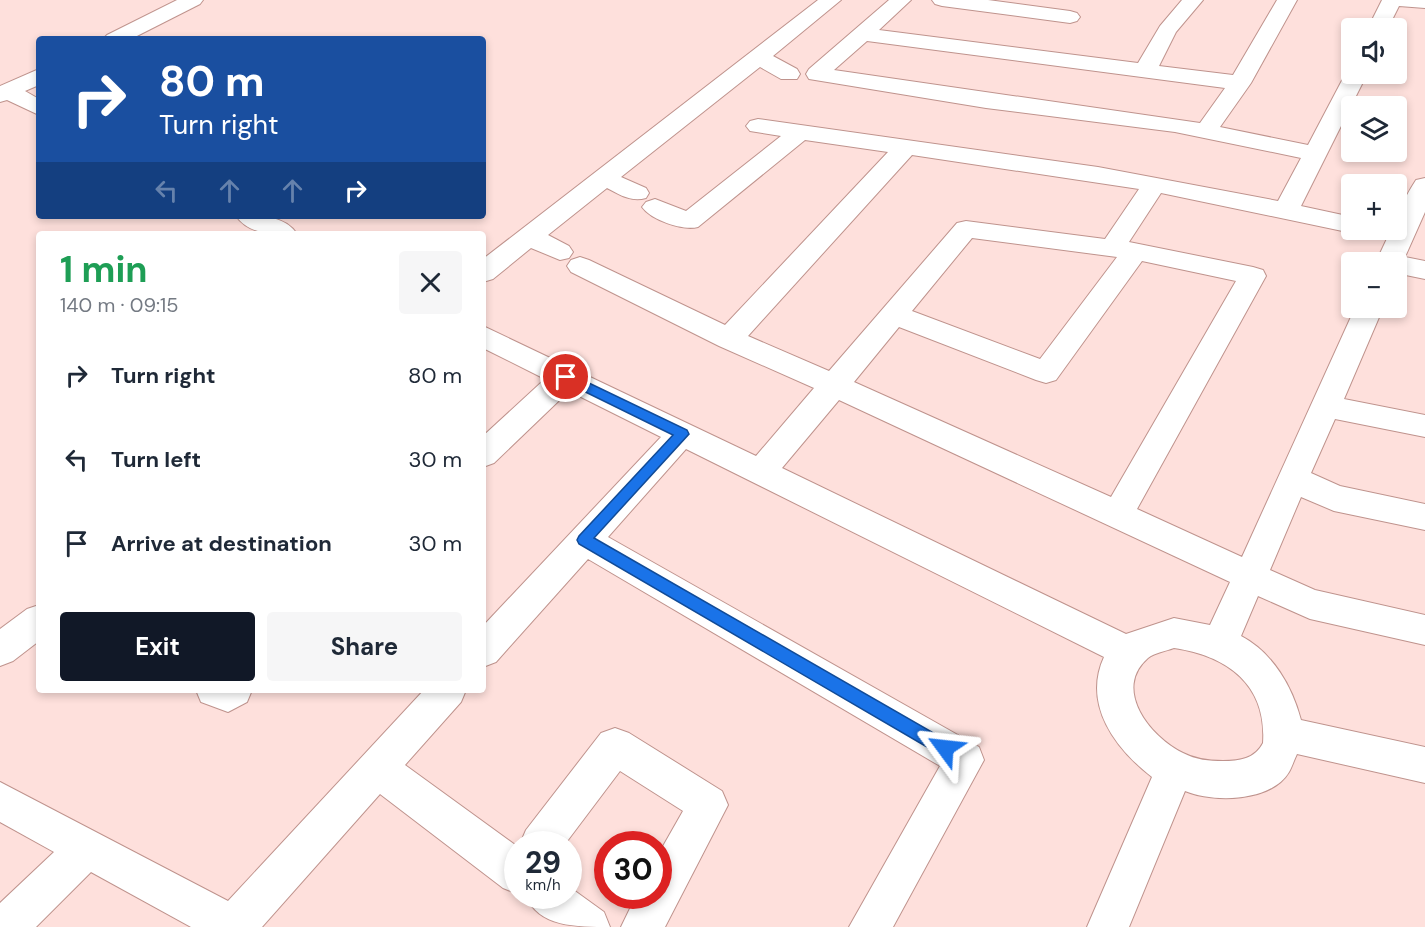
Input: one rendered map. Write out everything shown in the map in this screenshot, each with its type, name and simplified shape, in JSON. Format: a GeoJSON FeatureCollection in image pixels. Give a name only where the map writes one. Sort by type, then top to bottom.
{"type":"FeatureCollection","features":[{"type":"Feature","properties":{"kind":"street"},"geometry":{"type":"LineString","coordinates":[[120,36],[193,0]]}},
{"type":"Feature","properties":{"kind":"street"},"geometry":{"type":"LineString","coordinates":[[486,271],[604,178],[711,105],[758,57],[831,0]]}},
{"type":"Feature","properties":{"kind":"street"},"geometry":{"type":"LineString","coordinates":[[902,0],[817,74],[1206,132],[1315,154]]}},
{"type":"Feature","properties":{"kind":"street"},"geometry":{"type":"LineString","coordinates":[[942,0],[1056,37],[1145,71],[1240,83]]}},
{"type":"Feature","properties":{"kind":"street"},"geometry":{"type":"LineString","coordinates":[[1056,37],[1086,0]]}},
{"type":"Feature","properties":{"kind":"street"},"geometry":{"type":"LineString","coordinates":[[1145,71],[1167,30],[1193,0]]}},
{"type":"Feature","properties":{"kind":"street"},"geometry":{"type":"LineString","coordinates":[[1206,132],[1240,83],[1287,0]]}},
{"type":"Feature","properties":{"kind":"street"},"geometry":{"type":"LineString","coordinates":[[1384,18],[1395,0],[1425,3]]}},
{"type":"Feature","properties":{"kind":"street"},"geometry":{"type":"LineString","coordinates":[[862,34],[1056,37]]}},
{"type":"Feature","properties":{"kind":"street"},"geometry":{"type":"LineString","coordinates":[[758,57],[789,74]]}},
{"type":"Feature","properties":{"kind":"street"},"geometry":{"type":"LineString","coordinates":[[4,93],[36,77]]}},
{"type":"Feature","properties":{"kind":"street"},"geometry":{"type":"LineString","coordinates":[[1286,211],[1351,84]]}},
{"type":"Feature","properties":{"kind":"street"},"geometry":{"type":"LineString","coordinates":[[4,93],[36,107]]}},
{"type":"Feature","properties":{"kind":"street"},"geometry":{"type":"LineString","coordinates":[[758,126],[798,134],[1155,184],[1341,223]]}},
{"type":"Feature","properties":{"kind":"street"},"geometry":{"type":"LineString","coordinates":[[604,178],[689,221],[798,134]]}},
{"type":"Feature","properties":{"kind":"street"},"geometry":{"type":"LineString","coordinates":[[729,339],[905,148]]}},
{"type":"Feature","properties":{"kind":"street"},"geometry":{"type":"LineString","coordinates":[[894,314],[1046,373],[1124,250],[1155,184]]}},
{"type":"Feature","properties":{"kind":"street"},"geometry":{"type":"LineString","coordinates":[[1390,252],[1391,234],[1423,193]]}},
{"type":"Feature","properties":{"kind":"street"},"geometry":{"type":"LineString","coordinates":[[255,219],[278,231]]}},
{"type":"Feature","properties":{"kind":"street"},"geometry":{"type":"LineString","coordinates":[[761,472],[966,229],[1124,250],[1253,276],[1117,515]]}},
{"type":"Feature","properties":{"kind":"street"},"geometry":{"type":"LineString","coordinates":[[530,237],[729,339],[1251,575],[1310,604],[1425,630]]}},
{"type":"Feature","properties":{"kind":"street"},"geometry":{"type":"LineString","coordinates":[[1407,266],[1425,270]]}},
{"type":"Feature","properties":{"kind":"street"},"geometry":{"type":"LineString","coordinates":[[1220,643],[1365,318]]}},
{"type":"Feature","properties":{"kind":"street"},"geometry":{"type":"LineString","coordinates":[[486,337],[1128,652]]}},
{"type":"Feature","properties":{"kind":"street"},"geometry":{"type":"LineString","coordinates":[[486,452],[566,377]]}},
{"type":"Feature","properties":{"kind":"street"},"geometry":{"type":"LineString","coordinates":[[1325,406],[1425,426]]}},
{"type":"Feature","properties":{"kind":"street"},"geometry":{"type":"LineString","coordinates":[[486,648],[682,434]]}},
{"type":"Feature","properties":{"kind":"street"},"geometry":{"type":"LineString","coordinates":[[1293,479],[1334,498],[1425,517]]}},
{"type":"Feature","properties":{"kind":"street"},"geometry":{"type":"LineString","coordinates":[[584,540],[965,760],[870,927]]}},
{"type":"Feature","properties":{"kind":"street"},"geometry":{"type":"LineString","coordinates":[[0,650],[36,622]]}},
{"type":"Feature","properties":{"kind":"street"},"geometry":{"type":"LineString","coordinates":[[1174,633],[1197,636],[1220,643],[1242,655],[1268,682],[1283,713],[1284,734],[1278,753],[1266,769],[1247,779],[1224,782],[1199,780],[1174,771],[1145,750],[1133,738],[1120,717],[1114,695],[1115,676],[1122,658],[1153,636],[1174,633]]}},
{"type":"Feature","properties":{"kind":"street"},"geometry":{"type":"LineString","coordinates":[[0,801],[233,927],[445,693]]}},
{"type":"Feature","properties":{"kind":"street"},"geometry":{"type":"LineString","coordinates":[[1284,734],[1425,765]]}},
{"type":"Feature","properties":{"kind":"street"},"geometry":{"type":"LineString","coordinates":[[550,831],[615,746],[708,805],[642,927]]}},
{"type":"Feature","properties":{"kind":"street"},"geometry":{"type":"LineString","coordinates":[[377,768],[504,863]]}},
{"type":"Feature","properties":{"kind":"street"},"geometry":{"type":"LineString","coordinates":[[1108,927],[1174,771]]}},
{"type":"Feature","properties":{"kind":"street"},"geometry":{"type":"LineString","coordinates":[[6,927],[87,848]]}},
{"type":"Feature","properties":{"kind":"street"},"geometry":{"type":"LineString","coordinates":[[565,909],[589,927]]}},
{"type":"Feature","properties":{"kind":"route"},"geometry":{"type":"LineString","coordinates":[[566,377],[682,434],[584,540],[945,748]]}}]}
